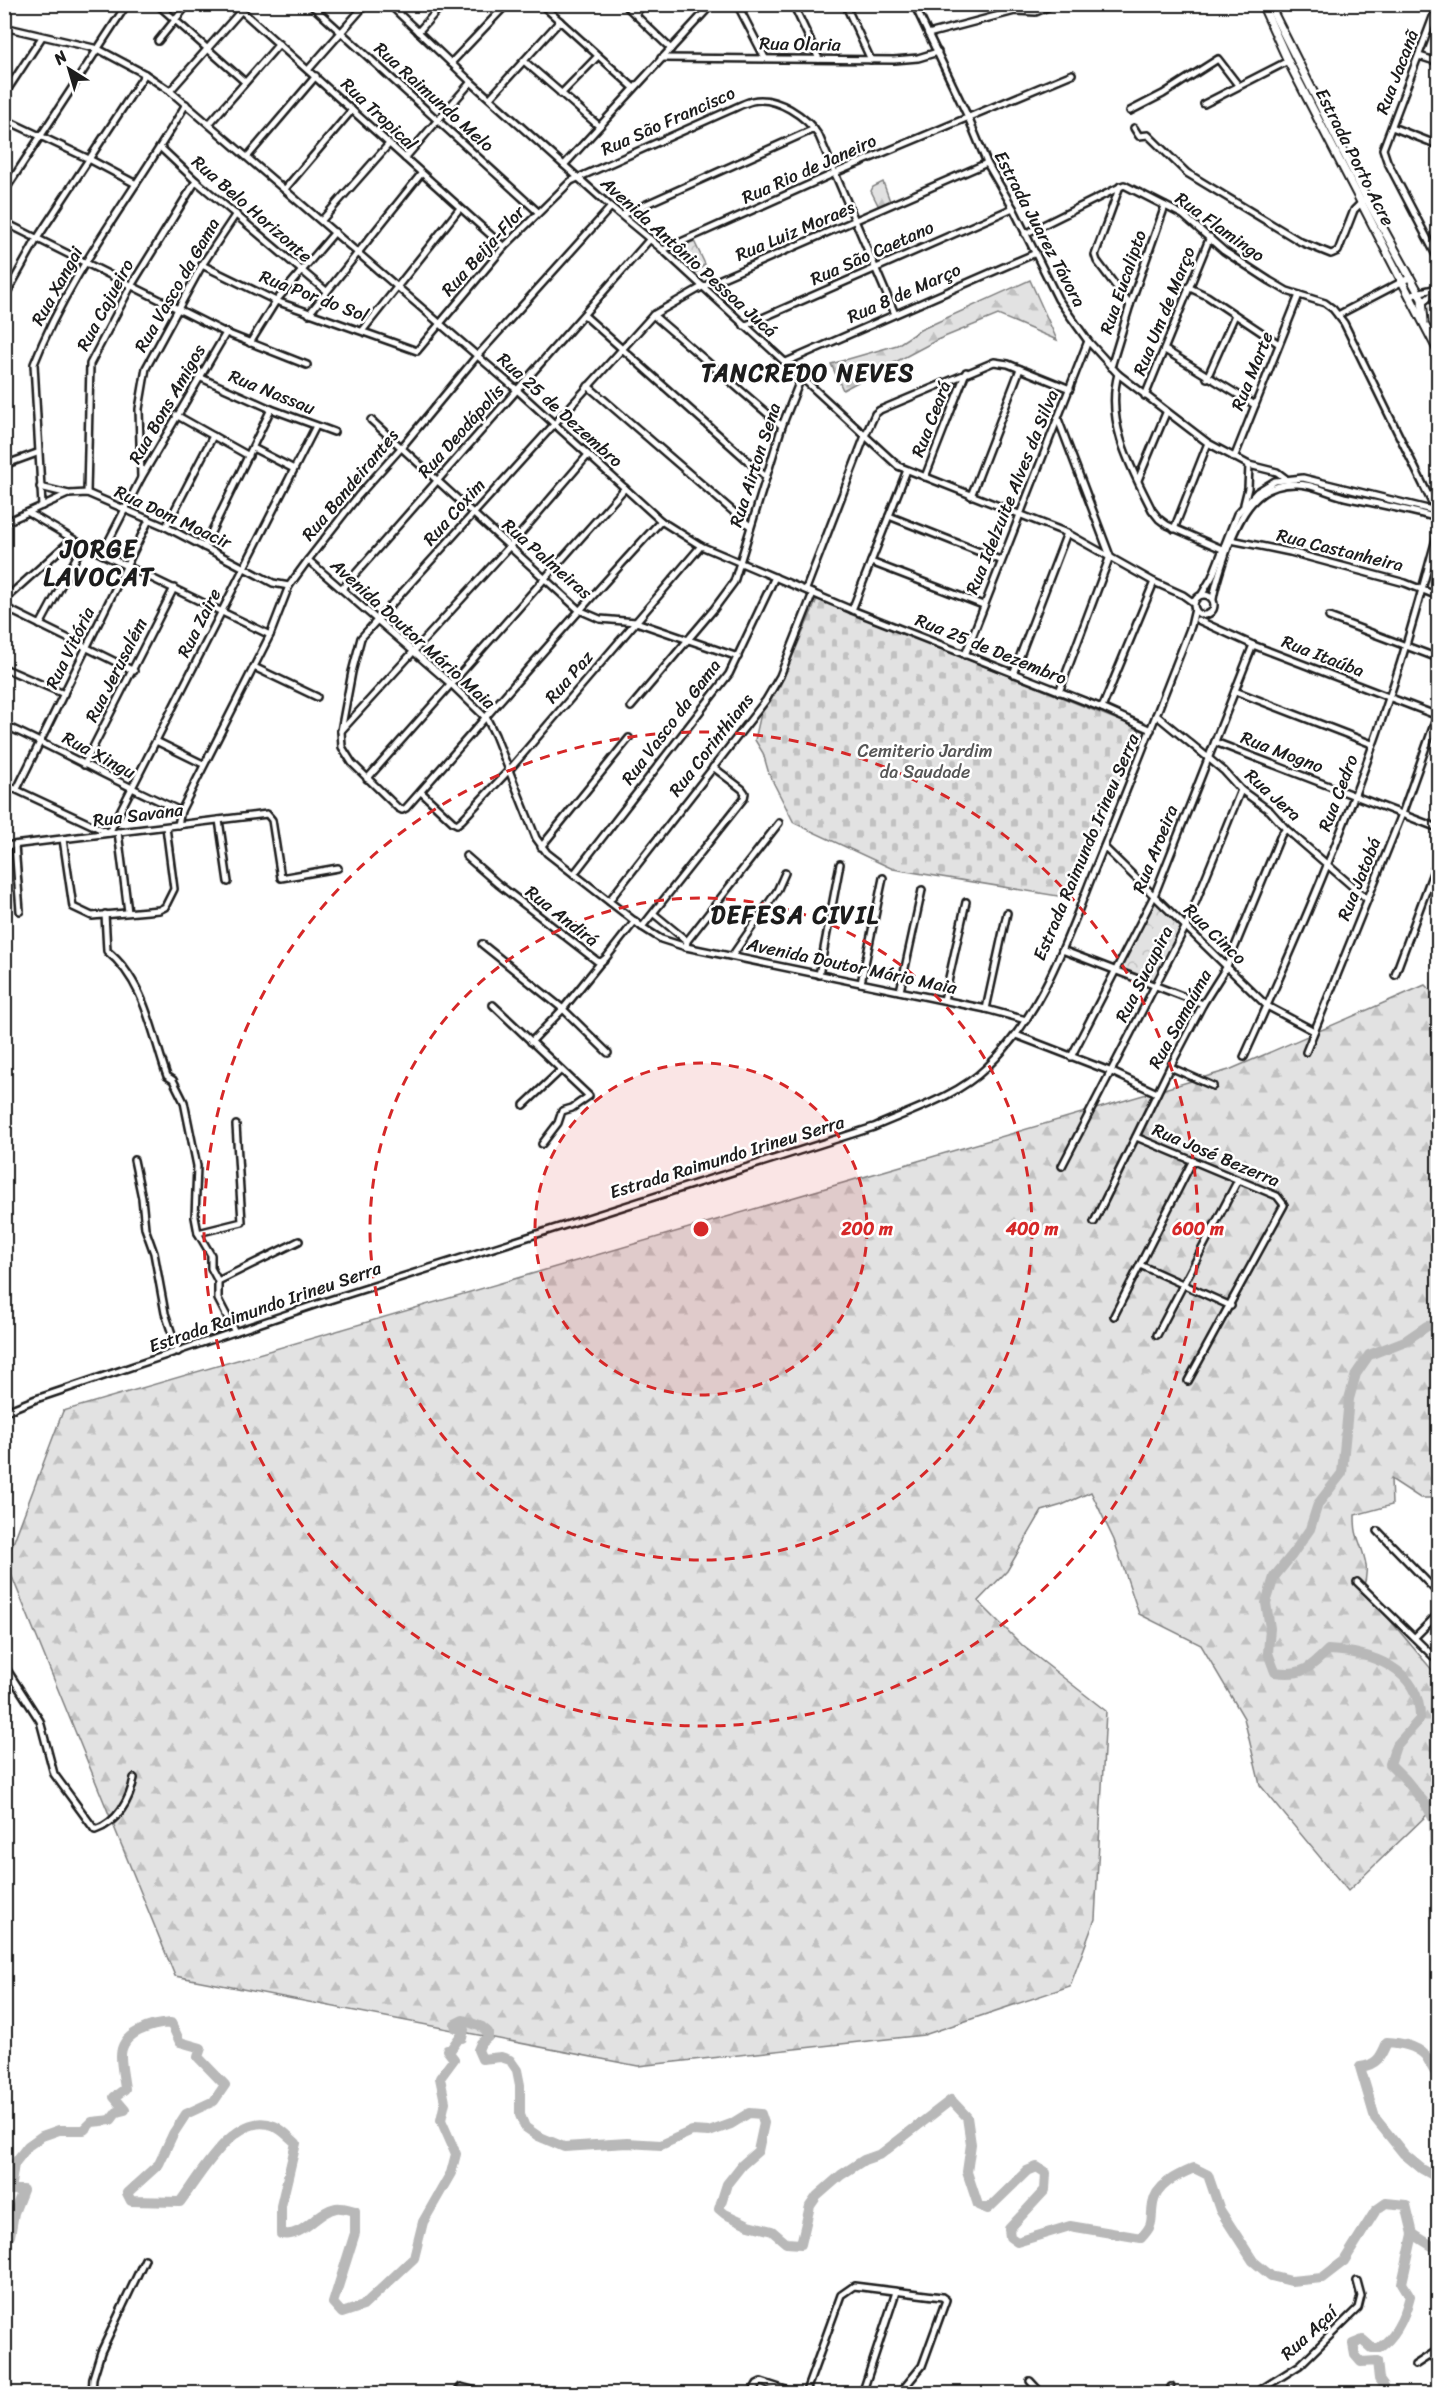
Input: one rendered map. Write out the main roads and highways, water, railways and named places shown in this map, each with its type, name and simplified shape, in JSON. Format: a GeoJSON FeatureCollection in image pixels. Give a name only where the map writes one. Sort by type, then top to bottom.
{"type":"FeatureCollection","features":[{"type":"Feature","properties":{"kind":"main road","name":"Estrada Porto Acre"},"geometry":{"type":"LineString","coordinates":[[1262,4],[1288,61],[1364,200],[1419,293],[1423,302],[1424,323]]}},
{"type":"Feature","properties":{"kind":"main road","name":"Estrada Porto Acre"},"geometry":{"type":"LineString","coordinates":[[1269,4],[1402,282],[1438,351]]}},
{"type":"Feature","properties":{"kind":"waterway"},"geometry":{"type":"LineString","coordinates":[[1438,1325],[1427,1326],[1405,1341],[1369,1355],[1356,1374],[1349,1399],[1342,1473],[1318,1504],[1310,1529],[1274,1577],[1266,1603],[1270,1628],[1268,1653],[1275,1672],[1299,1672],[1316,1662],[1328,1650],[1344,1651],[1376,1659],[1390,1666],[1412,1687],[1418,1701],[1420,1719],[1396,1746],[1390,1764],[1427,1806],[1434,1820],[1435,1862],[1438,1876]]}},
{"type":"Feature","properties":{"kind":"waterway"},"geometry":{"type":"LineString","coordinates":[[4,2238],[10,2236],[14,2213],[23,2190],[10,2190],[14,2164],[28,2146],[42,2136],[59,2130],[84,2130],[92,2122],[111,2120],[117,2112],[125,2110],[114,2097],[125,2089],[121,2060],[122,2048],[126,2041],[139,2031],[155,2025],[171,2023],[180,2042],[201,2048],[198,2057],[225,2085],[214,2101],[186,2114],[173,2134],[159,2164],[127,2193],[131,2201],[180,2202],[208,2162],[233,2136],[246,2127],[260,2123],[274,2126],[296,2143],[281,2206],[281,2234],[297,2232],[329,2210],[343,2208],[355,2211],[355,2233],[333,2303],[342,2313],[363,2306],[414,2258],[423,2222],[451,2173],[456,2154],[441,2120],[445,2102],[440,2078],[454,2059],[447,2050],[451,2049],[459,2038],[462,2038],[464,2030],[456,2028],[455,2024],[463,2020],[482,2027],[488,2032],[488,2037],[481,2043],[478,2050],[482,2059],[501,2057],[510,2060],[517,2070],[520,2085],[520,2115],[525,2127],[538,2136],[564,2147],[627,2143],[661,2145],[692,2131],[709,2132],[731,2124],[749,2113],[761,2114],[764,2123],[758,2151],[742,2165],[727,2184],[719,2209],[749,2225],[772,2231],[786,2243],[801,2244],[810,2206],[817,2196],[841,2175],[864,2160],[881,2154],[951,2100],[967,2117],[971,2144],[967,2172],[978,2205],[988,2209],[1027,2171],[1037,2167],[1046,2173],[1045,2190],[1009,2229],[1010,2237],[1017,2242],[1070,2226],[1141,2238],[1150,2225],[1153,2204],[1158,2191],[1169,2181],[1194,2168],[1208,2175],[1220,2210],[1253,2261],[1271,2276],[1291,2281],[1322,2278],[1344,2261],[1376,2210],[1386,2203],[1406,2205],[1413,2234],[1432,2246],[1438,2244]]}},
{"type":"Feature","properties":{"kind":"waterway"},"geometry":{"type":"LineString","coordinates":[[1438,2076],[1427,2057],[1417,2049],[1392,2042],[1387,2042],[1374,2062],[1360,2067],[1375,2118],[1404,2154],[1422,2169],[1438,2178]]}},
{"type":"Feature","properties":{"kind":"waterway"},"geometry":{"type":"LineString","coordinates":[[1378,2394],[1384,2386],[1379,2379],[1377,2361],[1361,2362],[1355,2355],[1353,2344],[1363,2340],[1372,2348],[1379,2348],[1391,2338],[1399,2325],[1410,2296],[1402,2283],[1413,2234]]}},
{"type":"Feature","properties":{"kind":"district","name":"TANCREDO NEVES"},"geometry":{"type":"Point","coordinates":[808,373]}},
{"type":"Feature","properties":{"kind":"district","name":"JORGE LAVOCAT"},"geometry":{"type":"Point","coordinates":[99,563]}},
{"type":"Feature","properties":{"kind":"district","name":"DEFESA CIVIL"},"geometry":{"type":"Point","coordinates":[795,915]}},
{"type":"Feature","properties":{"kind":"park label","name":"Cemiterio Jardim da Saudade"},"geometry":{"type":"Point","coordinates":[925,762]}}]}
